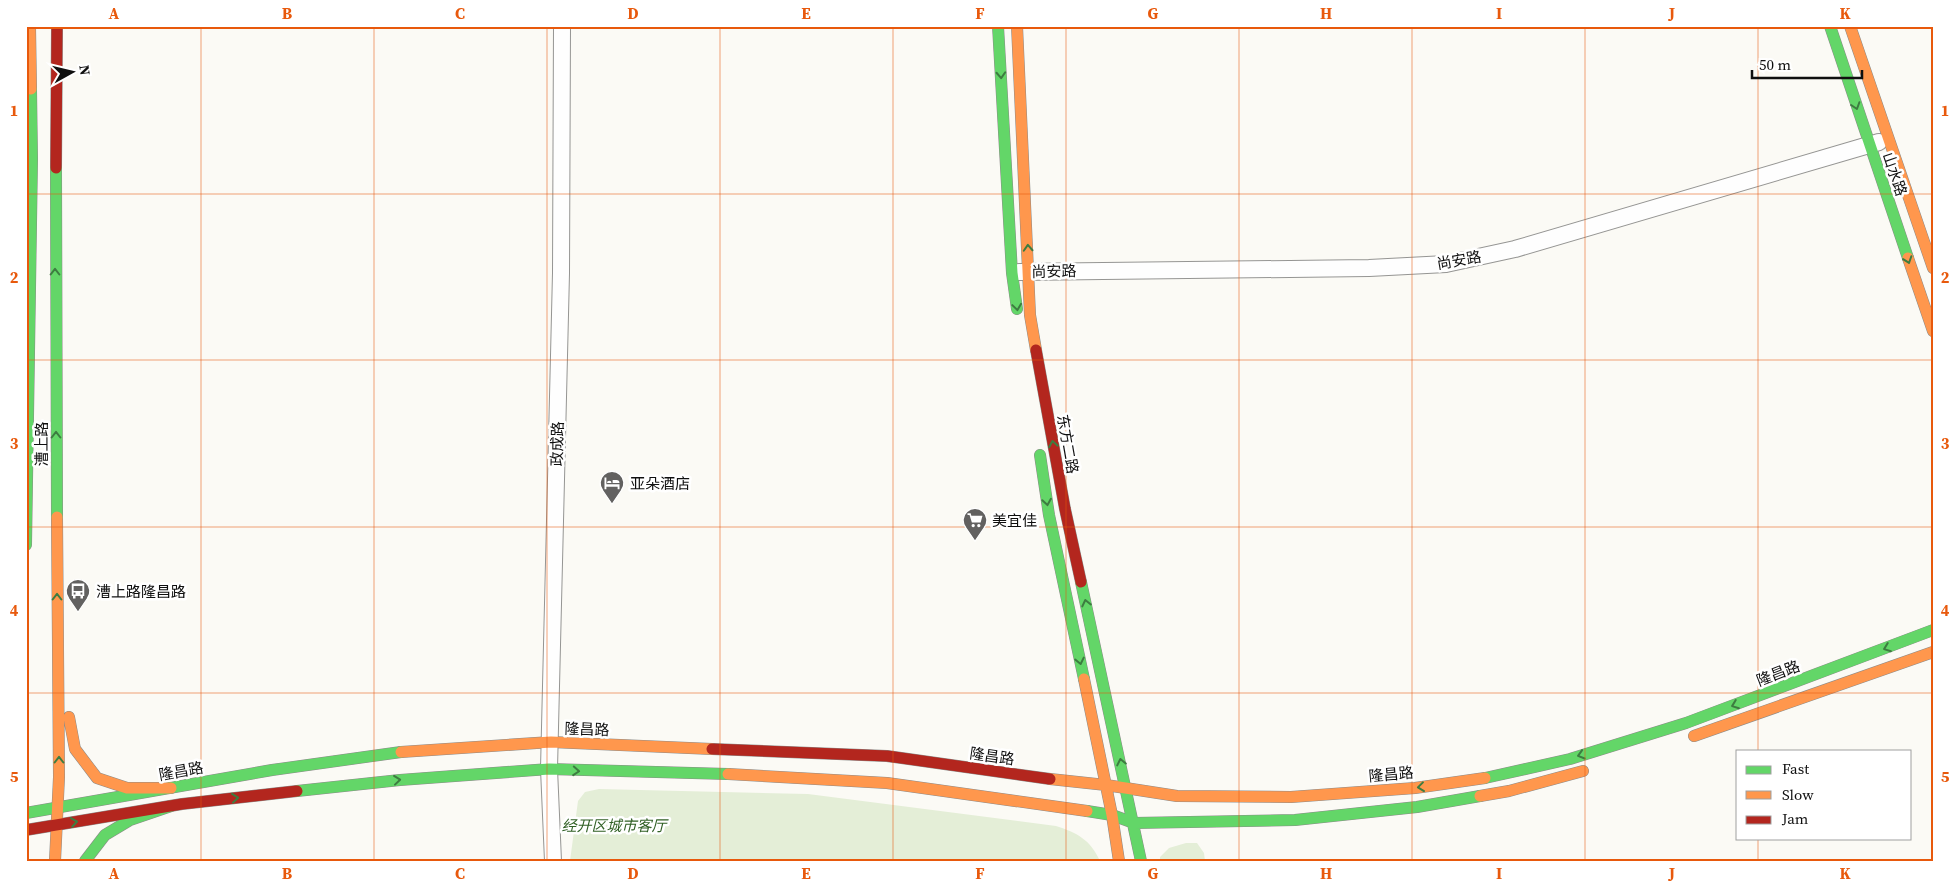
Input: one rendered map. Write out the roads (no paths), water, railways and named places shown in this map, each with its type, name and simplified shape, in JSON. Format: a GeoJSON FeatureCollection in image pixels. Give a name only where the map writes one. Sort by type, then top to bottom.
{"type":"FeatureCollection","features":[{"type":"Feature","properties":{"kind":"street","name":"漕上路"},"geometry":{"type":"LineString","coordinates":[[26,545],[30,26]]}},
{"type":"Feature","properties":{"kind":"street","name":"漕上路"},"geometry":{"type":"LineString","coordinates":[[55,861],[55,825],[59,777],[55,287],[57,26]]}},
{"type":"Feature","properties":{"kind":"street","name":"政成路"},"geometry":{"type":"LineString","coordinates":[[553,861],[549,769],[560,273],[562,26]]}},
{"type":"Feature","properties":{"kind":"street"},"geometry":{"type":"LineString","coordinates":[[998,26],[1012,272],[1020,324]]}},
{"type":"Feature","properties":{"kind":"street","name":"东方二路"},"geometry":{"type":"LineString","coordinates":[[1017,26],[1030,314],[1065,509],[1141,861]]}},
{"type":"Feature","properties":{"kind":"street","name":"山水路"},"geometry":{"type":"LineString","coordinates":[[1830,26],[1933,331]]}},
{"type":"Feature","properties":{"kind":"street","name":"山水路"},"geometry":{"type":"LineString","coordinates":[[1850,26],[1933,268]]}},
{"type":"Feature","properties":{"kind":"street","name":"尚安路"},"geometry":{"type":"LineString","coordinates":[[1012,272],[1369,268],[1446,264],[1514,249],[1889,139]]}},
{"type":"Feature","properties":{"kind":"street","name":"东方二路"},"geometry":{"type":"LineString","coordinates":[[1039,448],[1049,515],[1106,785],[1119,861]]}},
{"type":"Feature","properties":{"kind":"street","name":"隆昌路"},"geometry":{"type":"LineString","coordinates":[[26,813],[272,770],[401,752],[551,742],[888,756],[1177,796],[1291,797],[1415,788],[1493,777],[1570,759],[1686,723],[1933,630]]}},
{"type":"Feature","properties":{"kind":"street"},"geometry":{"type":"LineString","coordinates":[[58,632],[66,703],[75,749],[97,778],[127,788],[170,788]]}},
{"type":"Feature","properties":{"kind":"street","name":"隆昌路"},"geometry":{"type":"LineString","coordinates":[[1682,740],[1933,652]]}},
{"type":"Feature","properties":{"kind":"street"},"geometry":{"type":"LineString","coordinates":[[26,830],[171,806],[400,780],[549,769],[782,776],[887,783],[1112,815],[1134,822],[1295,820],[1417,807],[1509,791],[1596,767]]}},
{"type":"Feature","properties":{"kind":"street"},"geometry":{"type":"LineString","coordinates":[[85,861],[105,836],[130,820],[171,806]]}},
{"type":"Feature","properties":{"kind":"place","name":"亚朵酒店"},"geometry":{"type":"Point","coordinates":[612,504]}},
{"type":"Feature","properties":{"kind":"place","name":"美宜佳"},"geometry":{"type":"Point","coordinates":[975,541]}},
{"type":"Feature","properties":{"kind":"place","name":"漕上路隆昌路"},"geometry":{"type":"Point","coordinates":[78,612]}},
{"type":"Feature","properties":{"kind":"park label","name":"经开区城市客厅"},"geometry":{"type":"Point","coordinates":[614,825]}}]}
